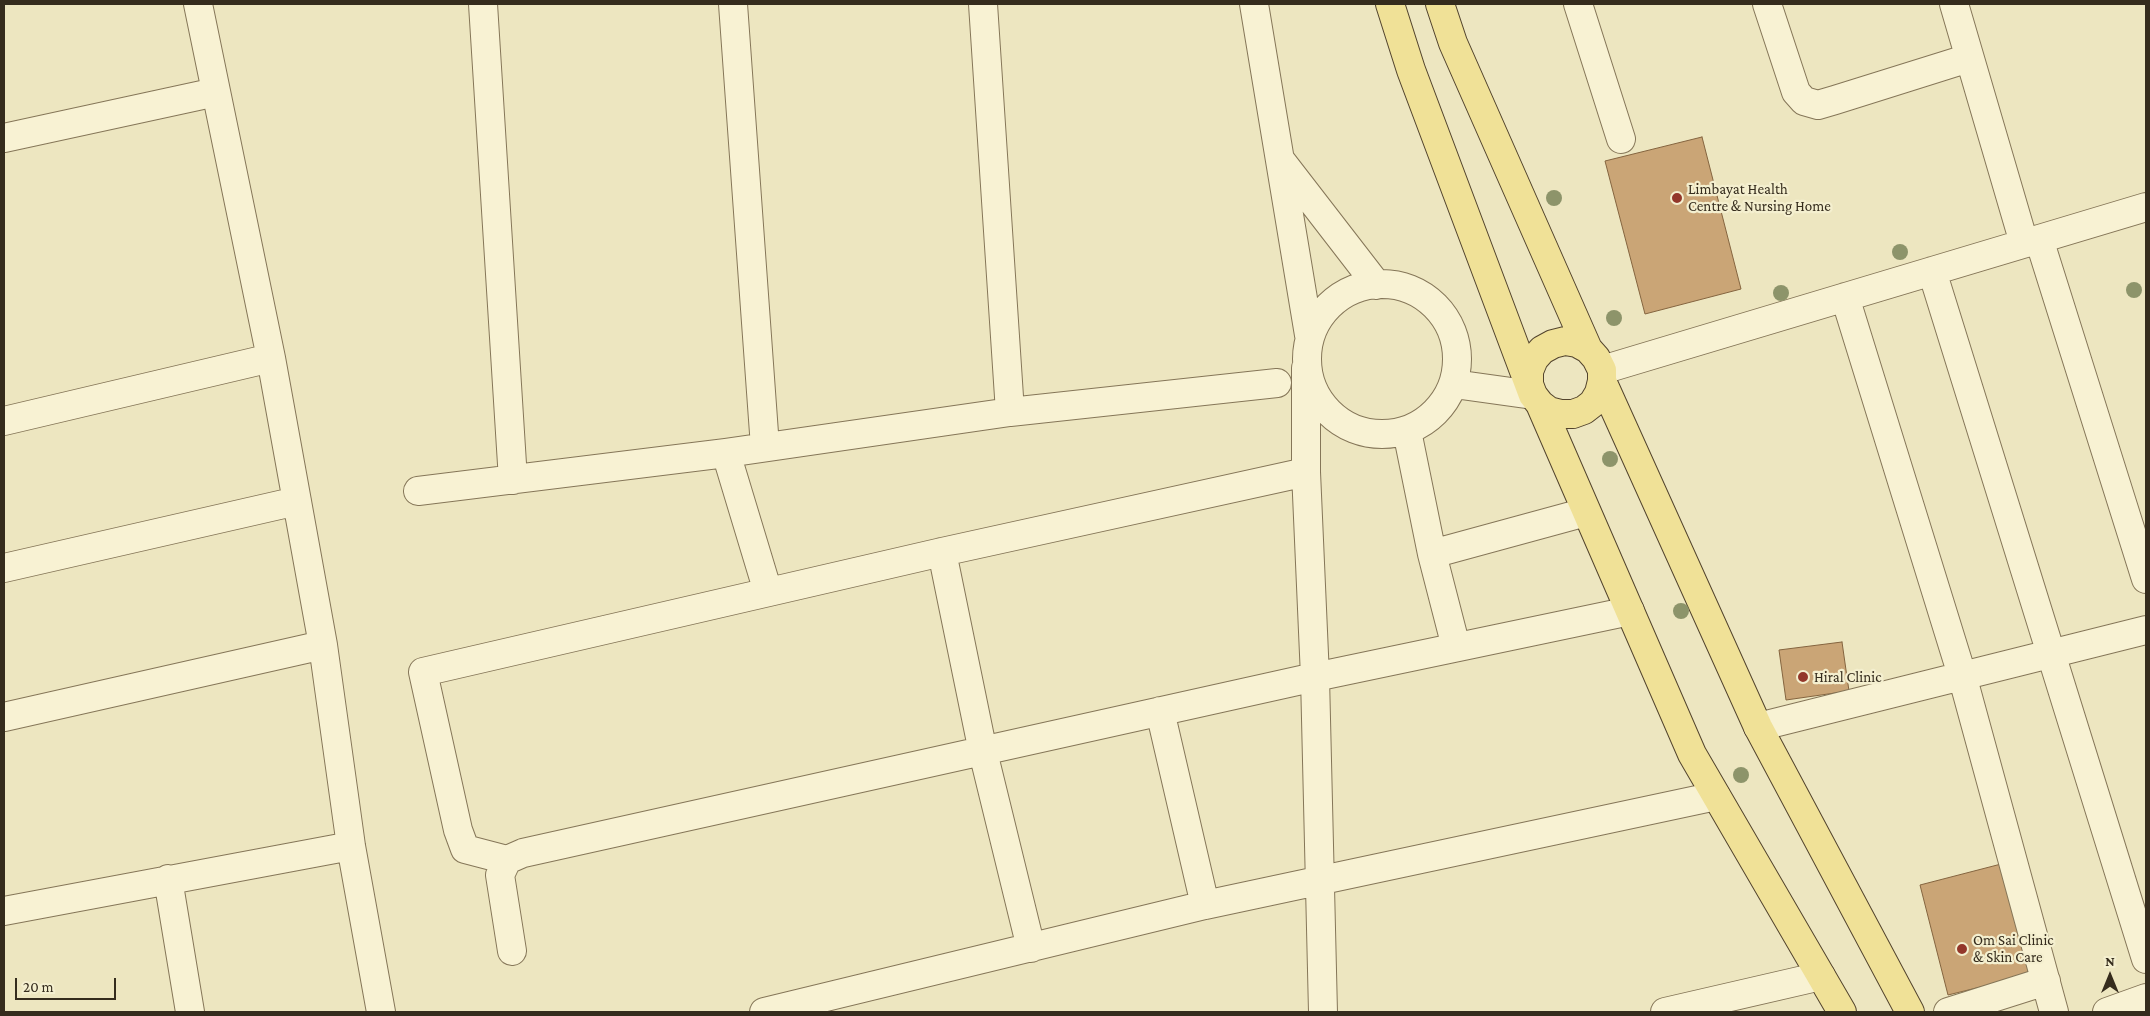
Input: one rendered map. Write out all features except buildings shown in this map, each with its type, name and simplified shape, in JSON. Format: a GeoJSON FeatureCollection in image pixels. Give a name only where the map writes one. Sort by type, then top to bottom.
{"type":"FeatureCollection","features":[{"type":"Feature","properties":{"kind":"main road"},"geometry":{"type":"LineString","coordinates":[[1390,4],[1411,70],[1534,394],[1692,754],[1842,1012]]}},
{"type":"Feature","properties":{"kind":"main road"},"geometry":{"type":"LineString","coordinates":[[1443,4],[1453,43],[1758,726],[1910,1012]]}},
{"type":"Feature","properties":{"kind":"main road"},"geometry":{"type":"LineString","coordinates":[[1577,343],[1597,367],[1600,393],[1593,403],[1584,410],[1573,414],[1561,414],[1550,411],[1534,394],[1529,371],[1534,360],[1542,350],[1553,344],[1577,343]]}},
{"type":"Feature","properties":{"kind":"street"},"geometry":{"type":"LineString","coordinates":[[198,4],[271,358],[297,501],[323,645],[351,846],[381,1012]]}},
{"type":"Feature","properties":{"kind":"street"},"geometry":{"type":"LineString","coordinates":[[483,4],[513,480]]}},
{"type":"Feature","properties":{"kind":"street"},"geometry":{"type":"LineString","coordinates":[[733,4],[765,447]]}},
{"type":"Feature","properties":{"kind":"street"},"geometry":{"type":"LineString","coordinates":[[984,4],[1010,412]]}},
{"type":"Feature","properties":{"kind":"street"},"geometry":{"type":"LineString","coordinates":[[1254,4],[1309,335],[1306,368],[1306,472],[1315,677],[1323,1012]]}},
{"type":"Feature","properties":{"kind":"street"},"geometry":{"type":"LineString","coordinates":[[1578,4],[1621,139]]}},
{"type":"Feature","properties":{"kind":"street"},"geometry":{"type":"LineString","coordinates":[[1767,4],[1796,92],[1804,101],[1818,105],[1968,58]]}},
{"type":"Feature","properties":{"kind":"street"},"geometry":{"type":"LineString","coordinates":[[1954,4],[1968,58],[2146,579]]}},
{"type":"Feature","properties":{"kind":"street"},"geometry":{"type":"LineString","coordinates":[[4,138],[216,92]]}},
{"type":"Feature","properties":{"kind":"street"},"geometry":{"type":"LineString","coordinates":[[1279,159],[1377,285]]}},
{"type":"Feature","properties":{"kind":"street"},"geometry":{"type":"LineString","coordinates":[[1597,367],[1845,297],[2146,207]]}},
{"type":"Feature","properties":{"kind":"street"},"geometry":{"type":"LineString","coordinates":[[1932,271],[2146,958]]}},
{"type":"Feature","properties":{"kind":"street"},"geometry":{"type":"LineString","coordinates":[[1306,368],[1317,400],[1342,423],[1374,435],[1407,431],[1436,413],[1454,384],[1457,350],[1446,318],[1422,295],[1390,284],[1356,288],[1327,306],[1309,335]]}},
{"type":"Feature","properties":{"kind":"street"},"geometry":{"type":"LineString","coordinates":[[1845,297],[1962,676],[2054,1012]]}},
{"type":"Feature","properties":{"kind":"street"},"geometry":{"type":"LineString","coordinates":[[4,421],[271,358]]}},
{"type":"Feature","properties":{"kind":"street"},"geometry":{"type":"LineString","coordinates":[[418,491],[726,453],[1010,412],[1277,383]]}},
{"type":"Feature","properties":{"kind":"street"},"geometry":{"type":"LineString","coordinates":[[1454,384],[1534,394]]}},
{"type":"Feature","properties":{"kind":"street"},"geometry":{"type":"LineString","coordinates":[[1407,431],[1432,554],[1456,647]]}},
{"type":"Feature","properties":{"kind":"street"},"geometry":{"type":"LineString","coordinates":[[726,453],[768,592]]}},
{"type":"Feature","properties":{"kind":"street"},"geometry":{"type":"LineString","coordinates":[[1306,472],[942,552],[423,672],[458,830],[465,850],[506,860],[523,853],[984,752],[1160,711],[1456,647],[1630,612]]}},
{"type":"Feature","properties":{"kind":"street"},"geometry":{"type":"LineString","coordinates":[[4,568],[297,501]]}},
{"type":"Feature","properties":{"kind":"street"},"geometry":{"type":"LineString","coordinates":[[1432,554],[1586,512]]}},
{"type":"Feature","properties":{"kind":"street"},"geometry":{"type":"LineString","coordinates":[[942,552],[984,752],[1031,948]]}},
{"type":"Feature","properties":{"kind":"street"},"geometry":{"type":"LineString","coordinates":[[1758,726],[2146,630]]}},
{"type":"Feature","properties":{"kind":"street"},"geometry":{"type":"LineString","coordinates":[[4,717],[323,645]]}},
{"type":"Feature","properties":{"kind":"street"},"geometry":{"type":"LineString","coordinates":[[1160,711],[1205,905]]}},
{"type":"Feature","properties":{"kind":"street"},"geometry":{"type":"LineString","coordinates":[[764,1012],[1205,905],[1716,796]]}},
{"type":"Feature","properties":{"kind":"street"},"geometry":{"type":"LineString","coordinates":[[4,911],[351,846]]}},
{"type":"Feature","properties":{"kind":"street"},"geometry":{"type":"LineString","coordinates":[[506,860],[500,875],[512,951]]}},
{"type":"Feature","properties":{"kind":"street"},"geometry":{"type":"LineString","coordinates":[[168,879],[190,1012]]}},
{"type":"Feature","properties":{"kind":"street"},"geometry":{"type":"LineString","coordinates":[[1665,1012],[1821,976]]}},
{"type":"Feature","properties":{"kind":"street"},"geometry":{"type":"LineString","coordinates":[[1948,1012],[2046,981]]}},
{"type":"Feature","properties":{"kind":"street"},"geometry":{"type":"LineString","coordinates":[[2107,1012],[2146,998]]}},
{"type":"Feature","properties":{"kind":"place","name":"Limbayat Health Centre & Nursing Home"},"geometry":{"type":"Point","coordinates":[1677,198]}},
{"type":"Feature","properties":{"kind":"place","name":"Hiral Clinic"},"geometry":{"type":"Point","coordinates":[1803,677]}},
{"type":"Feature","properties":{"kind":"place","name":"Om Sai Clinic & Skin Care"},"geometry":{"type":"Point","coordinates":[1962,949]}}]}
